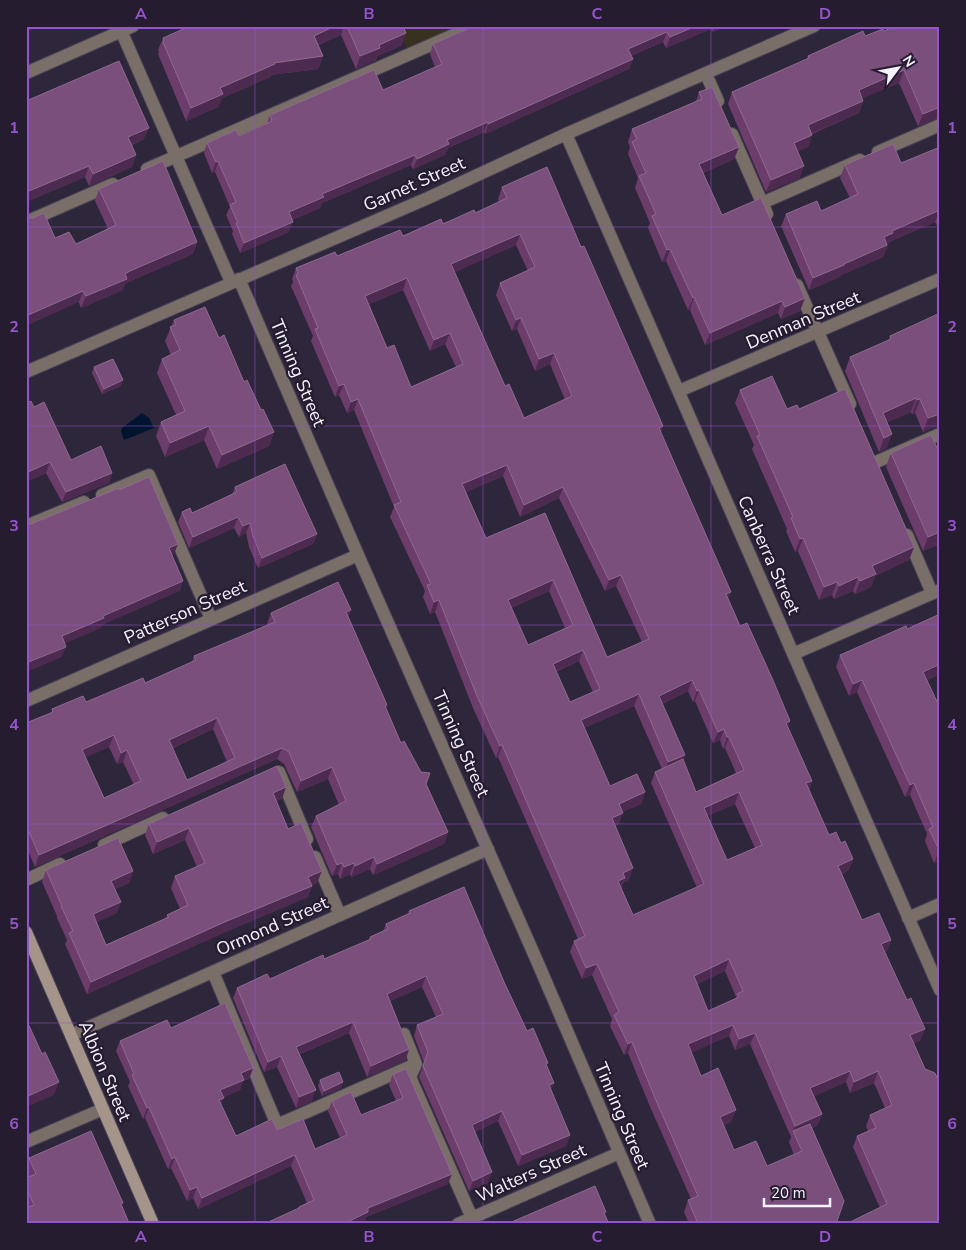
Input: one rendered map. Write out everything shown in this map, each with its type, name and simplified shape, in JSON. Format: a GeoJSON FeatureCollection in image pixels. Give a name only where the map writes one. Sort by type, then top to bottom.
{"type":"FeatureCollection","features":[{"type":"Feature","properties":{"kind":"street"},"geometry":{"type":"LineString","coordinates":[[26,222],[474,26]]}},
{"type":"Feature","properties":{"kind":"street","name":"Garnet Street"},"geometry":{"type":"LineString","coordinates":[[26,372],[428,198],[566,134],[814,26]]}},
{"type":"Feature","properties":{"kind":"street"},"geometry":{"type":"LineString","coordinates":[[26,73],[125,28]]}},
{"type":"Feature","properties":{"kind":"street","name":"Tinning Street"},"geometry":{"type":"LineString","coordinates":[[125,28],[176,156],[235,280],[358,555],[488,849],[650,1224]]}},
{"type":"Feature","properties":{"kind":"street"},"geometry":{"type":"LineString","coordinates":[[706,74],[773,229]]}},
{"type":"Feature","properties":{"kind":"street"},"geometry":{"type":"LineString","coordinates":[[762,203],[940,125]]}},
{"type":"Feature","properties":{"kind":"street","name":"Canberra Street"},"geometry":{"type":"LineString","coordinates":[[566,134],[940,990]]}},
{"type":"Feature","properties":{"kind":"street"},"geometry":{"type":"LineString","coordinates":[[792,272],[853,412]]}},
{"type":"Feature","properties":{"kind":"street","name":"Denman Street"},"geometry":{"type":"LineString","coordinates":[[678,391],[940,279]]}},
{"type":"Feature","properties":{"kind":"street"},"geometry":{"type":"LineString","coordinates":[[876,462],[940,434]]}},
{"type":"Feature","properties":{"kind":"street"},"geometry":{"type":"LineString","coordinates":[[26,526],[149,475],[211,620]]}},
{"type":"Feature","properties":{"kind":"street"},"geometry":{"type":"LineString","coordinates":[[793,654],[936,591],[901,522]]}},
{"type":"Feature","properties":{"kind":"street","name":"Patterson Street"},"geometry":{"type":"LineString","coordinates":[[26,701],[358,555]]}},
{"type":"Feature","properties":{"kind":"street"},"geometry":{"type":"LineString","coordinates":[[268,771],[277,767],[340,915]]}},
{"type":"Feature","properties":{"kind":"street"},"geometry":{"type":"LineString","coordinates":[[89,852],[178,811]]}},
{"type":"Feature","properties":{"kind":"street","name":"Ormond Street"},"geometry":{"type":"LineString","coordinates":[[71,1036],[488,849]]}},
{"type":"Feature","properties":{"kind":"street"},"geometry":{"type":"LineString","coordinates":[[26,880],[71,860]]}},
{"type":"Feature","properties":{"kind":"street"},"geometry":{"type":"LineString","coordinates":[[908,918],[940,904]]}},
{"type":"Feature","properties":{"kind":"street","name":"Albion Street"},"geometry":{"type":"LineString","coordinates":[[26,932],[153,1224]]}},
{"type":"Feature","properties":{"kind":"street"},"geometry":{"type":"LineString","coordinates":[[213,972],[277,1125],[416,1064]]}},
{"type":"Feature","properties":{"kind":"street"},"geometry":{"type":"LineString","coordinates":[[404,1034],[416,1064],[410,1077],[472,1218]]}},
{"type":"Feature","properties":{"kind":"street"},"geometry":{"type":"LineString","coordinates":[[26,1142],[103,1109]]}},
{"type":"Feature","properties":{"kind":"street","name":"Walters Street"},"geometry":{"type":"LineString","coordinates":[[458,1224],[619,1153]]}},
{"type":"Feature","properties":{"kind":"shaded area"},"geometry":{"type":"Polygon","coordinates":[[[397,26],[462,26],[408,50],[397,26]]]}},
{"type":"Feature","properties":{"kind":"water"},"geometry":{"type":"Polygon","coordinates":[[[142,413],[149,418],[154,428],[124,440],[122,428],[142,413]]]}},
{"type":"Feature","properties":{"kind":"building"},"geometry":{"type":"Polygon","coordinates":[[[190,26],[335,26],[314,36],[323,56],[274,63],[220,88],[223,94],[191,108],[163,42],[163,38],[190,26]]]}},
{"type":"Feature","properties":{"kind":"building"},"geometry":{"type":"Polygon","coordinates":[[[347,26],[403,26],[406,33],[379,45],[380,48],[360,56],[347,26]]]}},
{"type":"Feature","properties":{"kind":"building"},"geometry":{"type":"Polygon","coordinates":[[[474,26],[696,26],[670,37],[667,32],[628,49],[633,59],[488,124],[488,122],[447,140],[449,144],[417,159],[415,155],[322,194],[324,197],[289,212],[293,222],[244,243],[230,205],[236,202],[218,161],[216,162],[207,143],[236,130],[239,136],[272,121],[270,115],[374,70],[383,90],[442,64],[433,44],[474,26]]]}},
{"type":"Feature","properties":{"kind":"building"},"geometry":{"type":"Polygon","coordinates":[[[895,26],[940,26],[940,107],[923,114],[904,70],[859,90],[863,101],[808,125],[812,135],[794,143],[804,166],[771,180],[732,92],[809,58],[808,56],[863,31],[865,36],[895,26]]]}},
{"type":"Feature","properties":{"kind":"building"},"geometry":{"type":"Polygon","coordinates":[[[119,61],[149,128],[128,137],[136,155],[93,174],[89,166],[29,191],[26,185],[26,101],[119,61]]]}},
{"type":"Feature","properties":{"kind":"building"},"geometry":{"type":"Polygon","coordinates":[[[712,87],[739,147],[699,164],[722,215],[761,198],[805,298],[785,307],[782,301],[710,333],[670,249],[667,250],[652,216],[656,214],[639,176],[646,173],[632,142],[637,139],[632,129],[702,99],[699,92],[712,87]]]}},
{"type":"Feature","properties":{"kind":"building"},"geometry":{"type":"Polygon","coordinates":[[[893,144],[901,163],[940,147],[940,210],[892,231],[893,233],[884,237],[887,245],[813,278],[786,214],[817,201],[821,211],[858,194],[845,165],[893,144]]]}},
{"type":"Feature","properties":{"kind":"building"},"geometry":{"type":"Polygon","coordinates":[[[163,161],[197,242],[130,271],[125,274],[127,279],[86,296],[83,291],[26,316],[26,218],[33,218],[44,213],[55,238],[69,232],[76,244],[116,225],[99,189],[163,161]]]}},
{"type":"Feature","properties":{"kind":"building"},"geometry":{"type":"Polygon","coordinates":[[[547,167],[581,247],[584,246],[663,426],[659,428],[731,592],[726,594],[740,626],[747,623],[772,678],[790,721],[786,723],[812,781],[806,783],[829,835],[836,832],[841,843],[845,841],[853,859],[838,866],[862,920],[879,913],[891,940],[881,944],[907,1000],[911,998],[925,1029],[910,1035],[925,1069],[935,1073],[940,1084],[940,1224],[846,1224],[887,1204],[857,1136],[876,1128],[870,1115],[892,1105],[878,1071],[854,1082],[850,1071],[810,1088],[822,1114],[795,1126],[755,1033],[739,1039],[733,1025],[688,1044],[701,1076],[718,1068],[736,1110],[720,1117],[734,1150],[756,1141],[767,1166],[802,1151],[793,1131],[810,1124],[844,1201],[836,1224],[698,1224],[688,1200],[698,1196],[632,1042],[628,1044],[614,1015],[619,1012],[597,964],[586,968],[574,941],[585,936],[502,745],[500,746],[477,696],[439,600],[434,602],[427,585],[431,584],[394,505],[401,502],[358,399],[351,402],[344,384],[339,386],[315,329],[318,328],[296,275],[298,273],[296,268],[335,252],[337,256],[400,230],[403,236],[441,219],[443,224],[474,210],[475,213],[507,198],[502,187],[547,167]],[[520,234],[451,264],[505,386],[509,384],[524,418],[572,396],[554,353],[539,359],[521,318],[516,320],[500,283],[535,267],[520,234]],[[407,278],[365,296],[387,348],[394,345],[411,387],[463,364],[450,333],[434,340],[407,278]],[[507,465],[462,484],[486,538],[545,513],[607,657],[649,639],[621,575],[609,580],[563,487],[524,505],[507,465]],[[553,580],[508,600],[528,645],[573,625],[553,580]],[[583,650],[553,664],[570,702],[600,689],[583,650]],[[692,680],[659,696],[685,755],[668,762],[639,694],[581,720],[610,786],[637,774],[645,792],[619,804],[623,813],[612,818],[633,868],[623,873],[625,878],[618,881],[633,915],[704,884],[655,772],[683,759],[696,792],[744,770],[729,737],[727,737],[724,729],[718,732],[699,690],[697,691],[692,680]],[[739,792],[704,808],[727,860],[762,845],[739,792]],[[729,959],[694,976],[708,1011],[739,997],[737,994],[743,991],[729,959]]]}},
{"type":"Feature","properties":{"kind":"building"},"geometry":{"type":"Polygon","coordinates":[[[205,307],[219,338],[224,335],[244,382],[247,380],[274,432],[222,455],[209,426],[170,443],[161,422],[185,411],[162,359],[180,350],[170,327],[176,325],[174,320],[205,307]]]}},
{"type":"Feature","properties":{"kind":"building"},"geometry":{"type":"Polygon","coordinates":[[[940,313],[940,414],[928,418],[920,399],[917,400],[916,398],[883,413],[892,434],[884,438],[850,357],[891,339],[890,336],[940,313]]]}},
{"type":"Feature","properties":{"kind":"building"},"geometry":{"type":"Polygon","coordinates":[[[113,359],[123,380],[104,389],[94,367],[113,359]]]}},
{"type":"Feature","properties":{"kind":"building"},"geometry":{"type":"Polygon","coordinates":[[[772,376],[787,409],[797,405],[799,409],[845,389],[914,547],[872,566],[876,574],[860,581],[858,577],[839,586],[837,582],[824,587],[803,538],[800,539],[791,518],[793,517],[757,436],[760,435],[740,390],[772,376]]]}},
{"type":"Feature","properties":{"kind":"building"},"geometry":{"type":"Polygon","coordinates":[[[31,401],[34,407],[44,402],[71,460],[101,446],[112,473],[66,492],[50,462],[26,473],[26,403],[31,401]]]}},
{"type":"Feature","properties":{"kind":"building"},"geometry":{"type":"Polygon","coordinates":[[[931,435],[940,454],[940,532],[928,537],[891,453],[931,435]]]}},
{"type":"Feature","properties":{"kind":"building"},"geometry":{"type":"Polygon","coordinates":[[[285,464],[317,534],[262,558],[250,523],[243,526],[238,517],[193,537],[182,512],[190,508],[192,513],[237,492],[235,487],[285,464]]]}},
{"type":"Feature","properties":{"kind":"building"},"geometry":{"type":"Polygon","coordinates":[[[149,477],[178,544],[169,548],[183,581],[62,636],[66,647],[26,663],[26,526],[149,477]]]}},
{"type":"Feature","properties":{"kind":"building"},"geometry":{"type":"Polygon","coordinates":[[[338,582],[351,610],[346,612],[387,705],[385,706],[401,743],[404,741],[421,772],[430,773],[426,784],[448,832],[377,864],[374,857],[355,866],[354,863],[344,867],[342,863],[337,865],[316,816],[346,801],[332,767],[301,781],[289,752],[282,748],[39,855],[26,825],[26,723],[53,712],[52,709],[83,696],[86,702],[143,678],[145,683],[196,660],[194,656],[275,622],[271,613],[338,582]],[[217,718],[169,740],[187,780],[235,758],[217,718]],[[114,735],[82,750],[104,798],[141,781],[127,750],[121,753],[114,735]]]}},
{"type":"Feature","properties":{"kind":"building"},"geometry":{"type":"Polygon","coordinates":[[[940,614],[940,664],[923,672],[940,708],[940,728],[938,728],[940,732],[939,850],[929,829],[933,827],[914,783],[910,785],[862,680],[853,684],[840,655],[906,626],[907,629],[940,614]]]}},
{"type":"Feature","properties":{"kind":"building"},"geometry":{"type":"Polygon","coordinates":[[[277,766],[286,787],[273,793],[288,829],[301,823],[322,871],[308,877],[312,886],[227,921],[91,982],[69,933],[73,931],[46,870],[118,838],[133,871],[111,881],[121,902],[93,914],[106,945],[169,917],[167,915],[188,905],[175,876],[205,863],[189,828],[157,842],[149,824],[277,766]]]}},
{"type":"Feature","properties":{"kind":"building"},"geometry":{"type":"Polygon","coordinates":[[[464,887],[527,1031],[533,1028],[548,1063],[546,1064],[554,1083],[549,1085],[570,1135],[522,1155],[502,1111],[472,1125],[492,1172],[473,1181],[423,1066],[428,1052],[417,1025],[443,1014],[426,976],[387,994],[409,1049],[371,1066],[353,1022],[296,1047],[316,1090],[299,1097],[281,1056],[268,1062],[237,988],[267,974],[270,979],[323,955],[324,959],[371,939],[370,937],[388,929],[386,924],[410,913],[409,911],[464,887]]]}},
{"type":"Feature","properties":{"kind":"building"},"geometry":{"type":"Polygon","coordinates":[[[225,1003],[253,1068],[241,1073],[244,1080],[220,1090],[224,1098],[219,1100],[236,1136],[272,1119],[277,1130],[303,1119],[315,1149],[347,1135],[332,1101],[351,1092],[361,1115],[403,1098],[393,1074],[406,1069],[452,1174],[368,1208],[368,1212],[343,1224],[264,1224],[314,1200],[295,1155],[202,1198],[197,1187],[190,1190],[175,1157],[172,1159],[149,1107],[147,1108],[132,1075],[134,1074],[120,1041],[167,1020],[171,1028],[225,1003]]]}},
{"type":"Feature","properties":{"kind":"building"},"geometry":{"type":"Polygon","coordinates":[[[26,1019],[42,1054],[45,1052],[59,1082],[26,1097],[26,1019]]]}},
{"type":"Feature","properties":{"kind":"building"},"geometry":{"type":"Polygon","coordinates":[[[339,1072],[343,1082],[324,1091],[320,1080],[339,1072]]]}},
{"type":"Feature","properties":{"kind":"building"},"geometry":{"type":"Polygon","coordinates":[[[91,1131],[123,1203],[121,1204],[129,1223],[26,1224],[26,1208],[34,1205],[26,1187],[26,1178],[36,1174],[29,1158],[91,1131]]]}},
{"type":"Feature","properties":{"kind":"building"},"geometry":{"type":"Polygon","coordinates":[[[595,1186],[609,1224],[507,1224],[595,1186]]]}}]}
